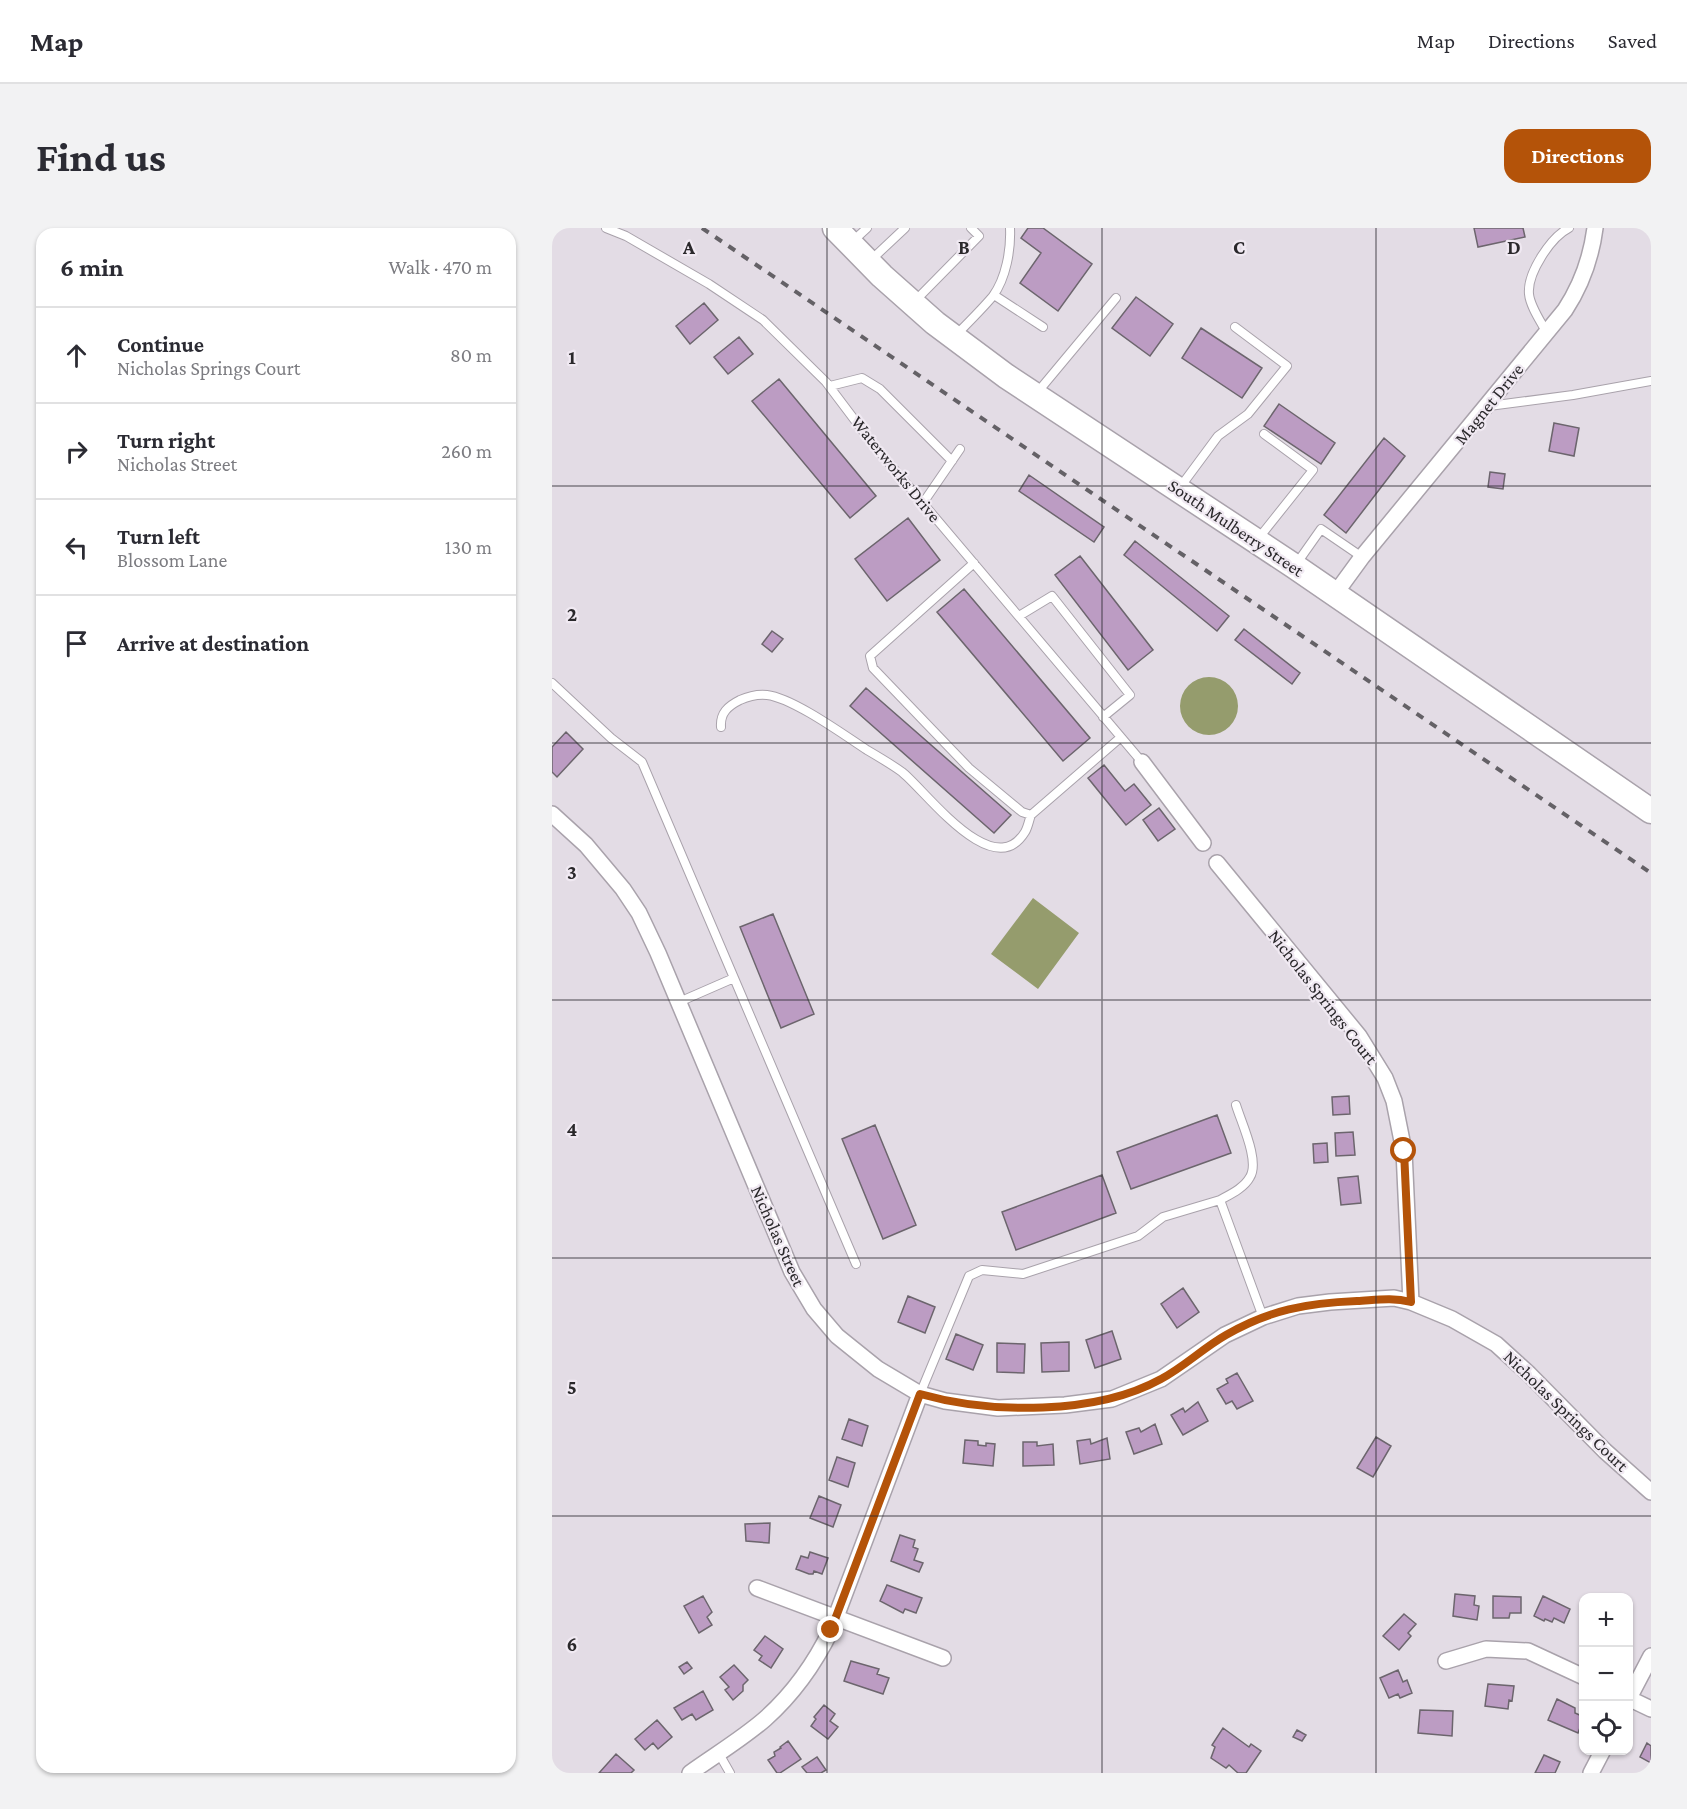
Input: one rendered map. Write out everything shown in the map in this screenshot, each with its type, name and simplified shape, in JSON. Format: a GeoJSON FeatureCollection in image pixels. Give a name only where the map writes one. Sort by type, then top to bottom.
{"type":"FeatureCollection","features":[{"type":"Feature","properties":{"kind":"main road","name":"South Mulberry Street"},"geometry":{"type":"LineString","coordinates":[[851,233],[869,262],[935,323],[954,337],[1035,395],[1294,566],[1651,811]]}},
{"type":"Feature","properties":{"kind":"street","name":"Magnet Drive"},"geometry":{"type":"LineString","coordinates":[[1335,594],[1359,561],[1565,310],[1581,283],[1588,263],[1595,228]]}},
{"type":"Feature","properties":{"kind":"street"},"geometry":{"type":"LineString","coordinates":[[1142,762],[1203,843]]}},
{"type":"Feature","properties":{"kind":"street","name":"Nicholas Street"},"geometry":{"type":"LineString","coordinates":[[552,814],[586,845],[623,889],[639,913],[679,1002],[792,1272],[814,1309],[837,1336],[878,1369],[920,1394],[945,1401],[998,1408],[1065,1406],[1112,1399],[1161,1379],[1225,1335],[1263,1317],[1298,1306],[1330,1302],[1394,1298],[1411,1302]]}},
{"type":"Feature","properties":{"kind":"street","name":"Nicholas Springs Court"},"geometry":{"type":"LineString","coordinates":[[1217,863],[1359,1036],[1385,1078],[1394,1101],[1404,1151],[1411,1302],[1452,1319],[1496,1344],[1605,1451],[1651,1492]]}},
{"type":"Feature","properties":{"kind":"street"},"geometry":{"type":"LineString","coordinates":[[690,1773],[764,1720],[805,1676],[822,1650],[920,1394]]}},
{"type":"Feature","properties":{"kind":"street"},"geometry":{"type":"LineString","coordinates":[[757,1588],[944,1658]]}},
{"type":"Feature","properties":{"kind":"street"},"geometry":{"type":"LineString","coordinates":[[1446,1661],[1485,1649],[1528,1651],[1579,1675]]}},
{"type":"Feature","properties":{"kind":"street"},"geometry":{"type":"LineString","coordinates":[[1633,1691],[1651,1656]]}},
{"type":"Feature","properties":{"kind":"street"},"geometry":{"type":"LineString","coordinates":[[1633,1701],[1651,1709]]}},
{"type":"Feature","properties":{"kind":"street"},"geometry":{"type":"LineString","coordinates":[[1591,1773],[1600,1755]]}},
{"type":"Feature","properties":{"kind":"lane","name":"Waterworks Drive"},"geometry":{"type":"LineString","coordinates":[[606,228],[626,236],[709,284],[763,320],[830,386],[872,443],[1142,762]]}},
{"type":"Feature","properties":{"kind":"lane"},"geometry":{"type":"LineString","coordinates":[[869,262],[905,228]]}},
{"type":"Feature","properties":{"kind":"lane"},"geometry":{"type":"LineString","coordinates":[[971,228],[979,236]]}},
{"type":"Feature","properties":{"kind":"lane"},"geometry":{"type":"LineString","coordinates":[[913,303],[986,228]]}},
{"type":"Feature","properties":{"kind":"lane"},"geometry":{"type":"LineString","coordinates":[[954,337],[994,295],[1007,260],[1011,240],[1010,228]]}},
{"type":"Feature","properties":{"kind":"lane"},"geometry":{"type":"LineString","coordinates":[[1547,333],[1529,295],[1531,275],[1557,231],[1569,228]]}},
{"type":"Feature","properties":{"kind":"lane"},"geometry":{"type":"LineString","coordinates":[[994,295],[1043,327]]}},
{"type":"Feature","properties":{"kind":"lane"},"geometry":{"type":"LineString","coordinates":[[1035,395],[1116,298]]}},
{"type":"Feature","properties":{"kind":"lane"},"geometry":{"type":"LineString","coordinates":[[1178,490],[1218,436],[1248,414],[1287,366],[1235,327]]}},
{"type":"Feature","properties":{"kind":"lane"},"geometry":{"type":"LineString","coordinates":[[830,386],[862,378],[880,389],[952,461]]}},
{"type":"Feature","properties":{"kind":"lane"},"geometry":{"type":"LineString","coordinates":[[1487,406],[1573,395],[1651,381]]}},
{"type":"Feature","properties":{"kind":"lane"},"geometry":{"type":"LineString","coordinates":[[1256,542],[1313,470],[1264,434]]}},
{"type":"Feature","properties":{"kind":"lane"},"geometry":{"type":"LineString","coordinates":[[922,503],[960,449]]}},
{"type":"Feature","properties":{"kind":"lane"},"geometry":{"type":"LineString","coordinates":[[1294,566],[1321,529],[1359,561]]}},
{"type":"Feature","properties":{"kind":"lane"},"geometry":{"type":"LineString","coordinates":[[974,563],[870,656],[873,668],[969,768],[1022,812],[1031,814]]}},
{"type":"Feature","properties":{"kind":"lane"},"geometry":{"type":"LineString","coordinates":[[1019,616],[1053,596],[1130,695],[1103,717]]}},
{"type":"Feature","properties":{"kind":"lane"},"geometry":{"type":"LineString","coordinates":[[552,683],[611,738],[642,762],[856,1264]]}},
{"type":"Feature","properties":{"kind":"lane"},"geometry":{"type":"LineString","coordinates":[[721,728],[723,712],[737,702],[753,695],[769,695],[784,700],[818,718],[903,773],[965,834],[987,846],[1004,847],[1014,843],[1024,832],[1031,814],[1120,738]]}},
{"type":"Feature","properties":{"kind":"lane"},"geometry":{"type":"LineString","coordinates":[[679,1002],[734,978]]}},
{"type":"Feature","properties":{"kind":"lane"},"geometry":{"type":"LineString","coordinates":[[920,1394],[969,1276],[982,1270],[1023,1274],[1138,1236],[1163,1217],[1221,1200],[1240,1188],[1251,1176],[1253,1158],[1236,1105]]}},
{"type":"Feature","properties":{"kind":"lane"},"geometry":{"type":"LineString","coordinates":[[1221,1200],[1263,1317]]}},
{"type":"Feature","properties":{"kind":"lane"},"geometry":{"type":"LineString","coordinates":[[718,1752],[730,1773]]}},
{"type":"Feature","properties":{"kind":"shaded area"},"geometry":{"type":"Polygon","coordinates":[[[1209,677],[1220,679],[1233,690],[1238,706],[1236,717],[1225,730],[1209,735],[1198,733],[1185,722],[1180,706],[1182,695],[1193,682],[1209,677]]]}},
{"type":"Feature","properties":{"kind":"shaded area"},"geometry":{"type":"Polygon","coordinates":[[[1033,898],[1079,933],[1038,989],[991,954],[1033,898]]]}},
{"type":"Feature","properties":{"kind":"building"},"geometry":{"type":"Polygon","coordinates":[[[1028,228],[1043,228],[1092,264],[1058,311],[1020,283],[1041,253],[1021,238],[1028,228]]]}},
{"type":"Feature","properties":{"kind":"building"},"geometry":{"type":"Polygon","coordinates":[[[1474,228],[1523,228],[1525,237],[1478,247],[1474,228]]]}},
{"type":"Feature","properties":{"kind":"building"},"geometry":{"type":"Polygon","coordinates":[[[1136,297],[1173,324],[1150,356],[1112,328],[1136,297]]]}},
{"type":"Feature","properties":{"kind":"building"},"geometry":{"type":"Polygon","coordinates":[[[704,303],[718,320],[690,344],[676,326],[704,303]]]}},
{"type":"Feature","properties":{"kind":"building"},"geometry":{"type":"Polygon","coordinates":[[[1201,328],[1262,368],[1242,398],[1182,358],[1201,328]]]}},
{"type":"Feature","properties":{"kind":"building"},"geometry":{"type":"Polygon","coordinates":[[[739,337],[753,354],[728,374],[714,357],[739,337]]]}},
{"type":"Feature","properties":{"kind":"building"},"geometry":{"type":"Polygon","coordinates":[[[779,379],[876,496],[850,518],[752,401],[779,379]]]}},
{"type":"Feature","properties":{"kind":"building"},"geometry":{"type":"Polygon","coordinates":[[[1279,404],[1335,443],[1321,464],[1264,426],[1279,404]]]}},
{"type":"Feature","properties":{"kind":"building"},"geometry":{"type":"Polygon","coordinates":[[[1554,423],[1579,428],[1574,456],[1549,451],[1554,423]]]}},
{"type":"Feature","properties":{"kind":"building"},"geometry":{"type":"Polygon","coordinates":[[[1384,438],[1405,456],[1346,533],[1324,515],[1384,438]]]}},
{"type":"Feature","properties":{"kind":"building"},"geometry":{"type":"Polygon","coordinates":[[[1490,472],[1505,474],[1503,489],[1488,487],[1490,472]]]}},
{"type":"Feature","properties":{"kind":"building"},"geometry":{"type":"Polygon","coordinates":[[[1029,475],[1104,527],[1094,542],[1019,491],[1029,475]]]}},
{"type":"Feature","properties":{"kind":"building"},"geometry":{"type":"Polygon","coordinates":[[[908,518],[940,560],[887,601],[855,559],[908,518]]]}},
{"type":"Feature","properties":{"kind":"building"},"geometry":{"type":"Polygon","coordinates":[[[1135,541],[1229,616],[1217,631],[1124,555],[1135,541]]]}},
{"type":"Feature","properties":{"kind":"building"},"geometry":{"type":"Polygon","coordinates":[[[1080,556],[1153,650],[1128,670],[1055,575],[1080,556]]]}},
{"type":"Feature","properties":{"kind":"building"},"geometry":{"type":"Polygon","coordinates":[[[964,589],[1090,738],[1063,761],[937,612],[964,589]]]}},
{"type":"Feature","properties":{"kind":"building"},"geometry":{"type":"Polygon","coordinates":[[[1244,629],[1300,673],[1292,684],[1235,640],[1244,629]]]}},
{"type":"Feature","properties":{"kind":"building"},"geometry":{"type":"Polygon","coordinates":[[[772,631],[783,639],[772,652],[762,644],[772,631]]]}},
{"type":"Feature","properties":{"kind":"building"},"geometry":{"type":"Polygon","coordinates":[[[866,688],[1011,815],[994,833],[850,706],[866,688]]]}},
{"type":"Feature","properties":{"kind":"building"},"geometry":{"type":"Polygon","coordinates":[[[566,732],[583,749],[557,777],[552,772],[552,747],[566,732]]]}},
{"type":"Feature","properties":{"kind":"building"},"geometry":{"type":"Polygon","coordinates":[[[1104,765],[1125,791],[1134,784],[1151,805],[1126,825],[1088,778],[1104,765]]]}},
{"type":"Feature","properties":{"kind":"building"},"geometry":{"type":"Polygon","coordinates":[[[1159,808],[1175,829],[1158,841],[1143,820],[1159,808]]]}},
{"type":"Feature","properties":{"kind":"building"},"geometry":{"type":"Polygon","coordinates":[[[773,914],[814,1014],[781,1028],[740,927],[773,914]]]}},
{"type":"Feature","properties":{"kind":"building"},"geometry":{"type":"Polygon","coordinates":[[[1349,1096],[1350,1114],[1333,1115],[1332,1097],[1349,1096]]]}},
{"type":"Feature","properties":{"kind":"building"},"geometry":{"type":"Polygon","coordinates":[[[1217,1115],[1231,1153],[1131,1189],[1117,1152],[1217,1115]]]}},
{"type":"Feature","properties":{"kind":"building"},"geometry":{"type":"Polygon","coordinates":[[[875,1125],[916,1225],[883,1239],[842,1139],[875,1125]]]}},
{"type":"Feature","properties":{"kind":"building"},"geometry":{"type":"Polygon","coordinates":[[[1353,1132],[1355,1155],[1336,1156],[1335,1133],[1353,1132]]]}},
{"type":"Feature","properties":{"kind":"building"},"geometry":{"type":"Polygon","coordinates":[[[1327,1143],[1328,1162],[1314,1163],[1313,1144],[1327,1143]]]}},
{"type":"Feature","properties":{"kind":"building"},"geometry":{"type":"Polygon","coordinates":[[[1102,1175],[1116,1213],[1016,1250],[1002,1212],[1102,1175]]]}},
{"type":"Feature","properties":{"kind":"building"},"geometry":{"type":"Polygon","coordinates":[[[1358,1176],[1361,1203],[1341,1205],[1338,1178],[1358,1176]]]}},
{"type":"Feature","properties":{"kind":"building"},"geometry":{"type":"Polygon","coordinates":[[[1183,1288],[1199,1312],[1177,1328],[1161,1304],[1183,1288]]]}},
{"type":"Feature","properties":{"kind":"building"},"geometry":{"type":"Polygon","coordinates":[[[908,1296],[935,1307],[925,1333],[898,1322],[908,1296]]]}},
{"type":"Feature","properties":{"kind":"building"},"geometry":{"type":"Polygon","coordinates":[[[1112,1331],[1121,1359],[1095,1368],[1086,1340],[1112,1331]]]}},
{"type":"Feature","properties":{"kind":"building"},"geometry":{"type":"Polygon","coordinates":[[[956,1334],[983,1345],[973,1370],[946,1359],[956,1334]]]}},
{"type":"Feature","properties":{"kind":"building"},"geometry":{"type":"Polygon","coordinates":[[[1069,1342],[1069,1371],[1042,1372],[1041,1343],[1069,1342]]]}},
{"type":"Feature","properties":{"kind":"building"},"geometry":{"type":"Polygon","coordinates":[[[997,1343],[1025,1344],[1024,1373],[997,1372],[997,1343]]]}},
{"type":"Feature","properties":{"kind":"building"},"geometry":{"type":"Polygon","coordinates":[[[1237,1373],[1253,1401],[1237,1409],[1232,1401],[1226,1404],[1217,1389],[1228,1383],[1226,1379],[1237,1373]]]}},
{"type":"Feature","properties":{"kind":"building"},"geometry":{"type":"Polygon","coordinates":[[[1198,1402],[1208,1421],[1183,1435],[1171,1415],[1183,1408],[1185,1412],[1198,1402]]]}},
{"type":"Feature","properties":{"kind":"building"},"geometry":{"type":"Polygon","coordinates":[[[849,1419],[868,1426],[862,1446],[842,1439],[849,1419]]]}},
{"type":"Feature","properties":{"kind":"building"},"geometry":{"type":"Polygon","coordinates":[[[1155,1424],[1162,1444],[1134,1454],[1126,1432],[1139,1428],[1141,1432],[1155,1424]]]}},
{"type":"Feature","properties":{"kind":"building"},"geometry":{"type":"Polygon","coordinates":[[[1376,1437],[1391,1446],[1373,1477],[1357,1468],[1376,1437]]]}},
{"type":"Feature","properties":{"kind":"building"},"geometry":{"type":"Polygon","coordinates":[[[1107,1438],[1110,1459],[1080,1464],[1077,1441],[1090,1439],[1091,1444],[1107,1438]]]}},
{"type":"Feature","properties":{"kind":"building"},"geometry":{"type":"Polygon","coordinates":[[[965,1440],[978,1441],[978,1445],[995,1444],[993,1466],[963,1463],[965,1440]]]}},
{"type":"Feature","properties":{"kind":"building"},"geometry":{"type":"Polygon","coordinates":[[[1023,1442],[1037,1442],[1037,1446],[1053,1444],[1054,1465],[1023,1466],[1023,1442]]]}},
{"type":"Feature","properties":{"kind":"building"},"geometry":{"type":"Polygon","coordinates":[[[837,1457],[855,1463],[848,1487],[829,1480],[837,1457]]]}},
{"type":"Feature","properties":{"kind":"building"},"geometry":{"type":"Polygon","coordinates":[[[819,1496],[841,1505],[833,1527],[810,1518],[819,1496]]]}},
{"type":"Feature","properties":{"kind":"building"},"geometry":{"type":"Polygon","coordinates":[[[770,1523],[769,1543],[746,1541],[745,1524],[770,1523]]]}},
{"type":"Feature","properties":{"kind":"building"},"geometry":{"type":"Polygon","coordinates":[[[900,1535],[915,1540],[913,1547],[918,1549],[914,1560],[923,1563],[919,1572],[891,1561],[900,1535]]]}},
{"type":"Feature","properties":{"kind":"building"},"geometry":{"type":"Polygon","coordinates":[[[810,1552],[828,1558],[822,1574],[814,1571],[813,1574],[809,1574],[796,1569],[801,1556],[808,1558],[810,1552]]]}},
{"type":"Feature","properties":{"kind":"building"},"geometry":{"type":"Polygon","coordinates":[[[887,1585],[922,1598],[916,1613],[905,1609],[903,1613],[880,1601],[887,1585]]]}},
{"type":"Feature","properties":{"kind":"building"},"geometry":{"type":"Polygon","coordinates":[[[1455,1594],[1475,1596],[1474,1605],[1479,1606],[1477,1620],[1453,1616],[1455,1594]]]}},
{"type":"Feature","properties":{"kind":"building"},"geometry":{"type":"Polygon","coordinates":[[[703,1596],[712,1612],[707,1617],[712,1625],[699,1633],[684,1606],[703,1596]]]}},
{"type":"Feature","properties":{"kind":"building"},"geometry":{"type":"Polygon","coordinates":[[[1493,1596],[1521,1597],[1521,1613],[1510,1613],[1509,1618],[1493,1618],[1493,1596]]]}},
{"type":"Feature","properties":{"kind":"building"},"geometry":{"type":"Polygon","coordinates":[[[1543,1596],[1570,1609],[1564,1623],[1554,1618],[1552,1622],[1545,1619],[1544,1621],[1534,1616],[1543,1596]]]}},
{"type":"Feature","properties":{"kind":"building"},"geometry":{"type":"Polygon","coordinates":[[[1404,1614],[1416,1624],[1408,1633],[1411,1636],[1399,1650],[1383,1636],[1404,1614]]]}},
{"type":"Feature","properties":{"kind":"building"},"geometry":{"type":"Polygon","coordinates":[[[765,1636],[783,1649],[771,1668],[759,1660],[762,1656],[754,1650],[765,1636]]]}},
{"type":"Feature","properties":{"kind":"building"},"geometry":{"type":"Polygon","coordinates":[[[851,1661],[879,1669],[877,1674],[889,1678],[883,1694],[844,1681],[851,1661]]]}},
{"type":"Feature","properties":{"kind":"building"},"geometry":{"type":"Polygon","coordinates":[[[687,1662],[692,1668],[684,1674],[679,1667],[687,1662]]]}},
{"type":"Feature","properties":{"kind":"building"},"geometry":{"type":"Polygon","coordinates":[[[734,1665],[748,1680],[743,1685],[743,1691],[733,1700],[725,1690],[729,1687],[720,1677],[734,1665]]]}},
{"type":"Feature","properties":{"kind":"building"},"geometry":{"type":"Polygon","coordinates":[[[1398,1670],[1403,1682],[1407,1680],[1412,1693],[1400,1698],[1398,1694],[1389,1698],[1380,1678],[1398,1670]]]}},
{"type":"Feature","properties":{"kind":"building"},"geometry":{"type":"Polygon","coordinates":[[[1488,1684],[1514,1686],[1512,1701],[1509,1700],[1508,1709],[1485,1706],[1488,1684]]]}},
{"type":"Feature","properties":{"kind":"building"},"geometry":{"type":"Polygon","coordinates":[[[703,1691],[713,1710],[696,1720],[692,1714],[682,1720],[674,1708],[703,1691]]]}},
{"type":"Feature","properties":{"kind":"building"},"geometry":{"type":"Polygon","coordinates":[[[1557,1699],[1575,1708],[1575,1713],[1579,1715],[1578,1733],[1548,1720],[1557,1699]]]}},
{"type":"Feature","properties":{"kind":"building"},"geometry":{"type":"Polygon","coordinates":[[[824,1705],[835,1714],[830,1721],[838,1727],[828,1739],[811,1726],[816,1719],[814,1717],[824,1705]]]}},
{"type":"Feature","properties":{"kind":"building"},"geometry":{"type":"Polygon","coordinates":[[[1420,1710],[1453,1711],[1452,1736],[1418,1733],[1420,1710]]]}},
{"type":"Feature","properties":{"kind":"building"},"geometry":{"type":"Polygon","coordinates":[[[657,1720],[672,1737],[658,1749],[653,1743],[645,1750],[635,1739],[657,1720]]]}},
{"type":"Feature","properties":{"kind":"building"},"geometry":{"type":"Polygon","coordinates":[[[1223,1728],[1249,1747],[1251,1744],[1261,1751],[1246,1773],[1238,1773],[1229,1765],[1226,1768],[1211,1758],[1215,1747],[1212,1745],[1223,1728]]]}},
{"type":"Feature","properties":{"kind":"building"},"geometry":{"type":"Polygon","coordinates":[[[1297,1730],[1306,1735],[1302,1741],[1293,1737],[1297,1730]]]}},
{"type":"Feature","properties":{"kind":"building"},"geometry":{"type":"Polygon","coordinates":[[[788,1741],[801,1759],[777,1773],[768,1760],[775,1756],[774,1752],[788,1741]]]}},
{"type":"Feature","properties":{"kind":"building"},"geometry":{"type":"Polygon","coordinates":[[[1647,1743],[1651,1746],[1651,1763],[1640,1757],[1647,1743]]]}},
{"type":"Feature","properties":{"kind":"building"},"geometry":{"type":"Polygon","coordinates":[[[616,1754],[634,1770],[631,1773],[599,1773],[616,1754]]]}},
{"type":"Feature","properties":{"kind":"building"},"geometry":{"type":"Polygon","coordinates":[[[1544,1755],[1560,1762],[1555,1773],[1535,1773],[1544,1755]]]}},
{"type":"Feature","properties":{"kind":"building"},"geometry":{"type":"Polygon","coordinates":[[[817,1757],[826,1770],[821,1773],[807,1773],[802,1767],[817,1757]]]}},
{"type":"Feature","properties":{"kind":"railway"},"geometry":{"type":"LineString","coordinates":[[702,228],[1651,873]]}},
{"type":"Feature","properties":{"kind":"route"},"geometry":{"type":"LineString","coordinates":[[831,1630],[920,1394],[945,1401],[998,1408],[1065,1406],[1112,1399],[1161,1379],[1225,1335],[1263,1317],[1298,1306],[1330,1302],[1394,1298],[1411,1302],[1404,1151]]}}]}
